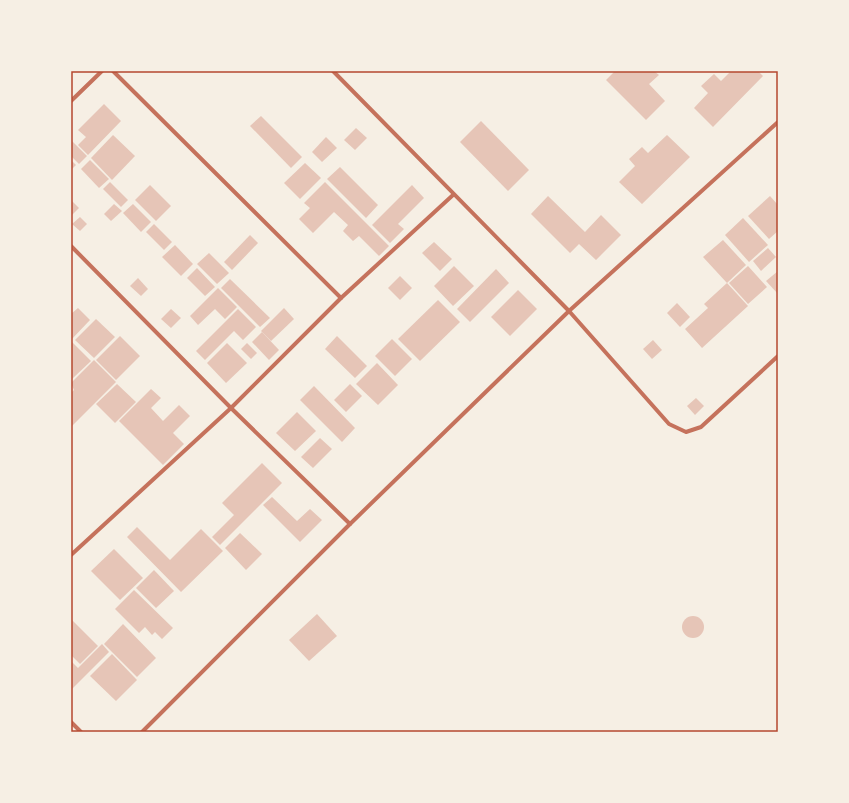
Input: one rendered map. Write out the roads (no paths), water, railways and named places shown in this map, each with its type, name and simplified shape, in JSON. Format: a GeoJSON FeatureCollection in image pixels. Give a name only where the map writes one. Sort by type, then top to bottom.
{"type":"FeatureCollection","features":[{"type":"Feature","properties":{"kind":"street"},"geometry":{"type":"LineString","coordinates":[[71,101],[102,71]]}},
{"type":"Feature","properties":{"kind":"street"},"geometry":{"type":"LineString","coordinates":[[113,71],[341,298]]}},
{"type":"Feature","properties":{"kind":"street"},"geometry":{"type":"LineString","coordinates":[[333,71],[453,195],[569,311],[669,424],[686,432],[701,427],[778,356]]}},
{"type":"Feature","properties":{"kind":"street"},"geometry":{"type":"LineString","coordinates":[[142,732],[350,524],[569,311],[778,122]]}},
{"type":"Feature","properties":{"kind":"street"},"geometry":{"type":"LineString","coordinates":[[71,555],[231,408],[341,298],[453,195]]}},
{"type":"Feature","properties":{"kind":"street"},"geometry":{"type":"LineString","coordinates":[[71,246],[231,408],[350,524]]}},
{"type":"Feature","properties":{"kind":"street"},"geometry":{"type":"LineString","coordinates":[[71,722],[81,732]]}}]}
